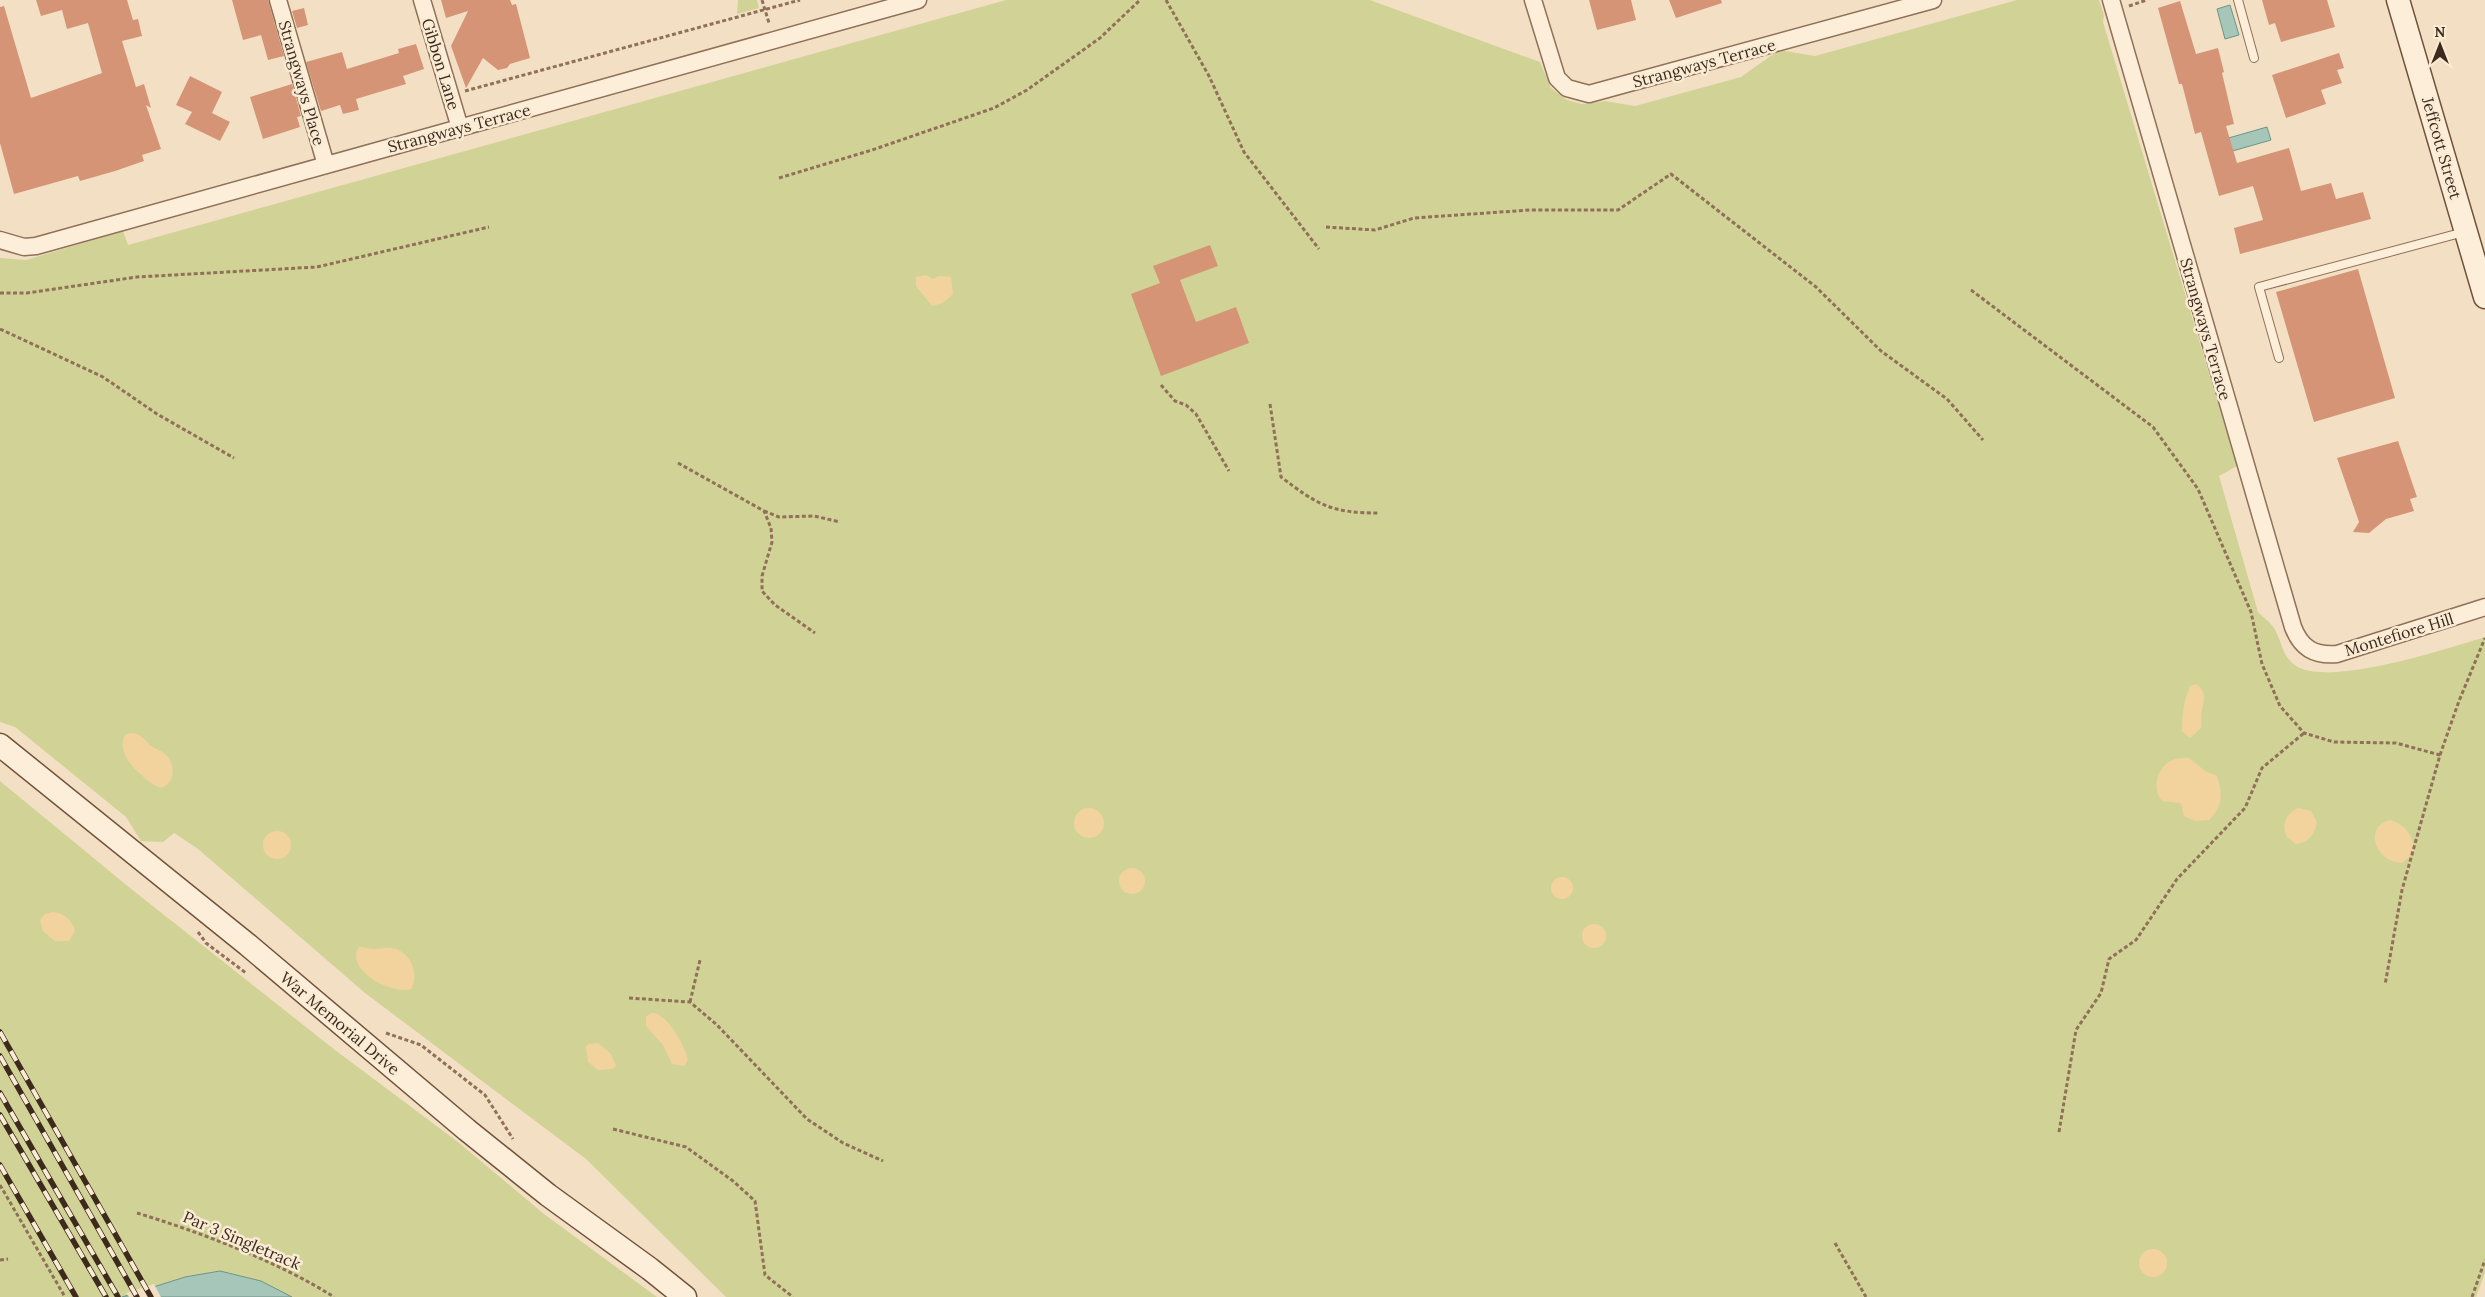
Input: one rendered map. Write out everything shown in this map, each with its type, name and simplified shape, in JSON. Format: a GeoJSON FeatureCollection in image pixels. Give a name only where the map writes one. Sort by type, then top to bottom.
{"type":"FeatureCollection","features":[{"type":"Feature","properties":{"kind":"street","name":"Strangways Place"},"geometry":{"type":"LineString","coordinates":[[278,0],[326,165]]}},
{"type":"Feature","properties":{"kind":"street","name":"Gibbon Lane"},"geometry":{"type":"LineString","coordinates":[[422,0],[460,128]]}},
{"type":"Feature","properties":{"kind":"street","name":"Strangways Terrace"},"geometry":{"type":"LineString","coordinates":[[0,240],[24,247],[36,246],[918,0]]}},
{"type":"Feature","properties":{"kind":"street","name":"Strangways Terrace"},"geometry":{"type":"LineString","coordinates":[[1533,0],[1557,78],[1566,88],[1589,94],[1933,0]]}},
{"type":"Feature","properties":{"kind":"street","name":"Strangways Terrace"},"geometry":{"type":"LineString","coordinates":[[2110,0],[2293,627],[2300,641],[2312,652]]}},
{"type":"Feature","properties":{"kind":"street","name":"Jeffcott Street"},"geometry":{"type":"LineString","coordinates":[[2398,0],[2485,297]]}},
{"type":"Feature","properties":{"kind":"street","name":"Montefiore Hill"},"geometry":{"type":"LineString","coordinates":[[2312,652],[2337,654],[2485,607]]}},
{"type":"Feature","properties":{"kind":"street","name":"War Memorial Drive"},"geometry":{"type":"LineString","coordinates":[[0,745],[248,945],[474,1136],[548,1195],[650,1269],[685,1297]]}},
{"type":"Feature","properties":{"kind":"lane"},"geometry":{"type":"LineString","coordinates":[[2238,0],[2254,58]]}},
{"type":"Feature","properties":{"kind":"lane"},"geometry":{"type":"LineString","coordinates":[[2279,358],[2259,288],[2466,232]]}},
{"type":"Feature","properties":{"kind":"path"},"geometry":{"type":"LineString","coordinates":[[762,0],[774,40]]}},
{"type":"Feature","properties":{"kind":"path"},"geometry":{"type":"LineString","coordinates":[[465,91],[800,0]]}},
{"type":"Feature","properties":{"kind":"path"},"geometry":{"type":"LineString","coordinates":[[779,178],[872,150],[994,108],[1027,90],[1100,38],[1140,0]]}},
{"type":"Feature","properties":{"kind":"path"},"geometry":{"type":"LineString","coordinates":[[1166,0],[1209,76],[1244,152],[1319,249]]}},
{"type":"Feature","properties":{"kind":"path"},"geometry":{"type":"LineString","coordinates":[[1326,226],[1375,230],[1414,218],[1530,210],[1618,210],[1671,174],[1816,287],[1881,351],[1947,400],[1983,440]]}},
{"type":"Feature","properties":{"kind":"path"},"geometry":{"type":"LineString","coordinates":[[0,293],[27,292],[137,277],[317,267],[489,227]]}},
{"type":"Feature","properties":{"kind":"path"},"geometry":{"type":"LineString","coordinates":[[1971,290],[2153,427],[2198,489],[2251,612],[2262,664],[2280,706],[2304,733],[2334,742],[2396,743],[2440,755]]}},
{"type":"Feature","properties":{"kind":"path"},"geometry":{"type":"LineString","coordinates":[[0,328],[103,377],[157,414],[234,458]]}},
{"type":"Feature","properties":{"kind":"path"},"geometry":{"type":"LineString","coordinates":[[1161,385],[1175,401],[1186,405],[1196,414],[1229,472]]}},
{"type":"Feature","properties":{"kind":"path"},"geometry":{"type":"LineString","coordinates":[[1270,404],[1280,477],[1313,501],[1349,513],[1379,513]]}},
{"type":"Feature","properties":{"kind":"path"},"geometry":{"type":"LineString","coordinates":[[678,463],[764,511],[779,516],[814,516],[840,522]]}},
{"type":"Feature","properties":{"kind":"path"},"geometry":{"type":"LineString","coordinates":[[764,511],[771,528],[772,542],[762,576],[762,591],[775,605],[815,633]]}},
{"type":"Feature","properties":{"kind":"path"},"geometry":{"type":"LineString","coordinates":[[2385,985],[2402,890],[2440,755],[2459,701],[2485,638]]}},
{"type":"Feature","properties":{"kind":"path"},"geometry":{"type":"LineString","coordinates":[[2059,1132],[2076,1030],[2101,994],[2109,959],[2136,940],[2177,879],[2245,808],[2262,768],[2304,733]]}},
{"type":"Feature","properties":{"kind":"path"},"geometry":{"type":"LineString","coordinates":[[690,1002],[700,960]]}},
{"type":"Feature","properties":{"kind":"path"},"geometry":{"type":"LineString","coordinates":[[629,998],[690,1002],[717,1025],[807,1118],[843,1143],[883,1161]]}},
{"type":"Feature","properties":{"kind":"path"},"geometry":{"type":"LineString","coordinates":[[377,1030],[421,1045],[485,1095],[517,1145]]}},
{"type":"Feature","properties":{"kind":"path"},"geometry":{"type":"LineString","coordinates":[[614,1129],[686,1147],[733,1181],[755,1201],[765,1275],[793,1297]]}},
{"type":"Feature","properties":{"kind":"path"},"geometry":{"type":"LineString","coordinates":[[0,1185],[65,1297]]}},
{"type":"Feature","properties":{"kind":"path","name":"Par 3 Singletrack"},"geometry":{"type":"LineString","coordinates":[[137,1213],[166,1222],[266,1262],[313,1284],[334,1297]]}},
{"type":"Feature","properties":{"kind":"path"},"geometry":{"type":"LineString","coordinates":[[1835,1243],[1866,1297]]}},
{"type":"Feature","properties":{"kind":"path"},"geometry":{"type":"LineString","coordinates":[[0,1260],[8,1259]]}},
{"type":"Feature","properties":{"kind":"path"},"geometry":{"type":"LineString","coordinates":[[2472,1297],[2485,1260]]}},
{"type":"Feature","properties":{"kind":"green space"},"geometry":{"type":"Polygon","coordinates":[[[738,0],[757,0],[759,8],[737,14],[738,0]]]}},
{"type":"Feature","properties":{"kind":"green space"},"geometry":{"type":"Polygon","coordinates":[[[1006,0],[1370,0],[1540,62],[1551,88],[1567,100],[1582,104],[1605,101],[1635,106],[1741,77],[1779,50],[1815,56],[2017,0],[2099,0],[2104,15],[2103,22],[2237,466],[2219,476],[2258,612],[2274,628],[2291,662],[2296,666],[2312,671],[2334,672],[2389,664],[2485,637],[2485,1273],[2476,1297],[726,1297],[586,1159],[365,993],[198,849],[174,833],[163,842],[141,841],[126,817],[15,727],[0,722],[0,258],[26,260],[123,231],[128,245],[1006,0]]]}},
{"type":"Feature","properties":{"kind":"green space"},"geometry":{"type":"Polygon","coordinates":[[[0,781],[130,888],[335,1050],[458,1142],[544,1214],[657,1297],[0,1297],[0,781]]]}},
{"type":"Feature","properties":{"kind":"sand"},"geometry":{"type":"Polygon","coordinates":[[[926,275],[933,279],[939,276],[951,277],[953,294],[943,303],[932,306],[916,286],[916,277],[926,275]]]}},
{"type":"Feature","properties":{"kind":"sand"},"geometry":{"type":"Polygon","coordinates":[[[2196,684],[2202,690],[2204,696],[2201,728],[2190,738],[2182,731],[2183,713],[2190,686],[2196,684]]]}},
{"type":"Feature","properties":{"kind":"sand"},"geometry":{"type":"Polygon","coordinates":[[[130,733],[141,736],[170,760],[173,769],[171,779],[165,786],[160,788],[153,784],[132,766],[124,751],[123,743],[125,735],[130,733]]]}},
{"type":"Feature","properties":{"kind":"sand"},"geometry":{"type":"Polygon","coordinates":[[[2189,758],[2205,771],[2217,776],[2221,800],[2214,815],[2209,820],[2195,821],[2184,816],[2181,803],[2162,801],[2158,795],[2158,776],[2165,765],[2176,759],[2189,758]]]}},
{"type":"Feature","properties":{"kind":"sand"},"geometry":{"type":"Polygon","coordinates":[[[1089,808],[1100,812],[1104,823],[1100,834],[1089,838],[1078,834],[1074,823],[1078,812],[1089,808]]]}},
{"type":"Feature","properties":{"kind":"sand"},"geometry":{"type":"Polygon","coordinates":[[[2298,808],[2311,811],[2317,822],[2315,830],[2310,837],[2304,842],[2296,844],[2287,837],[2284,828],[2290,813],[2298,808]]]}},
{"type":"Feature","properties":{"kind":"sand"},"geometry":{"type":"Polygon","coordinates":[[[2391,820],[2406,829],[2413,843],[2413,854],[2402,863],[2385,857],[2379,851],[2376,844],[2375,836],[2377,829],[2382,824],[2391,820]]]}},
{"type":"Feature","properties":{"kind":"sand"},"geometry":{"type":"Polygon","coordinates":[[[277,831],[287,835],[291,845],[287,855],[277,859],[267,855],[263,845],[267,835],[277,831]]]}},
{"type":"Feature","properties":{"kind":"sand"},"geometry":{"type":"Polygon","coordinates":[[[1132,868],[1141,872],[1145,881],[1141,890],[1132,894],[1123,890],[1119,881],[1123,872],[1132,868]]]}},
{"type":"Feature","properties":{"kind":"sand"},"geometry":{"type":"Polygon","coordinates":[[[1562,877],[1570,880],[1573,888],[1570,896],[1562,899],[1554,896],[1551,888],[1554,880],[1562,877]]]}},
{"type":"Feature","properties":{"kind":"sand"},"geometry":{"type":"Polygon","coordinates":[[[53,912],[70,920],[75,931],[69,941],[55,941],[43,931],[40,920],[45,914],[53,912]]]}},
{"type":"Feature","properties":{"kind":"sand"},"geometry":{"type":"Polygon","coordinates":[[[1594,924],[1599,925],[1605,931],[1605,941],[1599,947],[1594,948],[1589,947],[1583,941],[1582,936],[1583,931],[1589,925],[1594,924]]]}},
{"type":"Feature","properties":{"kind":"sand"},"geometry":{"type":"Polygon","coordinates":[[[359,947],[391,948],[403,953],[412,964],[414,970],[414,983],[411,989],[392,988],[372,979],[358,964],[356,955],[359,947]]]}},
{"type":"Feature","properties":{"kind":"sand"},"geometry":{"type":"Polygon","coordinates":[[[651,1013],[663,1018],[674,1031],[688,1060],[684,1066],[672,1064],[663,1045],[646,1026],[646,1017],[651,1013]]]}},
{"type":"Feature","properties":{"kind":"sand"},"geometry":{"type":"Polygon","coordinates":[[[598,1043],[610,1053],[616,1065],[613,1069],[598,1070],[588,1062],[586,1047],[588,1044],[598,1043]]]}},
{"type":"Feature","properties":{"kind":"sand"},"geometry":{"type":"Polygon","coordinates":[[[2153,1249],[2163,1253],[2167,1263],[2163,1273],[2153,1277],[2143,1273],[2139,1263],[2143,1253],[2153,1249]]]}},
{"type":"Feature","properties":{"kind":"shaded area"},"geometry":{"type":"Polygon","coordinates":[[[2230,5],[2239,35],[2225,39],[2217,9],[2230,5]]]}},
{"type":"Feature","properties":{"kind":"shaded area"},"geometry":{"type":"Polygon","coordinates":[[[2267,127],[2271,140],[2229,152],[2225,139],[2267,127]]]}},
{"type":"Feature","properties":{"kind":"shaded area"},"geometry":{"type":"Polygon","coordinates":[[[220,1271],[261,1281],[292,1297],[122,1297],[185,1277],[220,1271]]]}},
{"type":"Feature","properties":{"kind":"pier"},"geometry":{"type":"Polygon","coordinates":[[[154,1284],[161,1297],[129,1297],[126,1293],[154,1284]]]}},
{"type":"Feature","properties":{"kind":"building"},"geometry":{"type":"Polygon","coordinates":[[[36,0],[127,0],[133,20],[138,19],[142,36],[122,41],[136,87],[144,84],[151,108],[146,105],[161,149],[142,155],[144,161],[115,171],[80,181],[78,176],[14,194],[0,143],[0,7],[4,6],[31,98],[102,73],[88,23],[67,29],[62,10],[41,16],[36,0]]]}},
{"type":"Feature","properties":{"kind":"building"},"geometry":{"type":"Polygon","coordinates":[[[232,0],[268,0],[284,56],[268,60],[261,35],[243,40],[232,0]]]}},
{"type":"Feature","properties":{"kind":"building"},"geometry":{"type":"Polygon","coordinates":[[[441,0],[510,0],[512,5],[516,4],[530,58],[498,70],[483,58],[466,88],[451,46],[468,11],[446,18],[441,0]]]}},
{"type":"Feature","properties":{"kind":"building"},"geometry":{"type":"Polygon","coordinates":[[[1589,0],[1631,0],[1636,20],[1597,30],[1589,0]]]}},
{"type":"Feature","properties":{"kind":"building"},"geometry":{"type":"Polygon","coordinates":[[[1669,0],[1721,0],[1722,3],[1676,18],[1669,0]]]}},
{"type":"Feature","properties":{"kind":"building"},"geometry":{"type":"Polygon","coordinates":[[[2262,0],[2327,0],[2335,27],[2281,42],[2275,23],[2269,25],[2262,0]]]}},
{"type":"Feature","properties":{"kind":"building"},"geometry":{"type":"Polygon","coordinates":[[[2180,1],[2196,54],[2218,48],[2234,124],[2226,126],[2237,163],[2289,148],[2301,191],[2331,183],[2336,199],[2363,192],[2371,219],[2240,254],[2234,228],[2263,220],[2253,186],[2219,196],[2201,132],[2195,134],[2182,84],[2179,84],[2158,8],[2180,1]]]}},
{"type":"Feature","properties":{"kind":"building"},"geometry":{"type":"Polygon","coordinates":[[[304,8],[308,25],[297,28],[292,11],[304,8]]]}},
{"type":"Feature","properties":{"kind":"building"},"geometry":{"type":"Polygon","coordinates":[[[416,44],[424,69],[403,76],[406,84],[356,99],[359,110],[343,114],[340,105],[321,111],[306,62],[342,52],[347,69],[399,53],[398,49],[416,44]]]}},
{"type":"Feature","properties":{"kind":"building"},"geometry":{"type":"Polygon","coordinates":[[[2339,53],[2344,68],[2337,70],[2342,83],[2321,90],[2326,104],[2286,118],[2272,75],[2339,53]]]}},
{"type":"Feature","properties":{"kind":"building"},"geometry":{"type":"Polygon","coordinates":[[[190,76],[222,92],[212,113],[230,122],[220,141],[185,124],[192,112],[176,105],[190,76]]]}},
{"type":"Feature","properties":{"kind":"building"},"geometry":{"type":"Polygon","coordinates":[[[292,84],[301,116],[297,117],[300,127],[263,139],[250,97],[292,84]]]}},
{"type":"Feature","properties":{"kind":"building"},"geometry":{"type":"Polygon","coordinates":[[[1210,245],[1218,266],[1180,280],[1196,322],[1236,307],[1249,343],[1161,376],[1131,294],[1160,283],[1153,266],[1210,245]]]}},
{"type":"Feature","properties":{"kind":"building"},"geometry":{"type":"Polygon","coordinates":[[[2358,269],[2395,398],[2314,422],[2276,292],[2358,269]]]}},
{"type":"Feature","properties":{"kind":"building"},"geometry":{"type":"Polygon","coordinates":[[[2398,441],[2417,497],[2410,499],[2414,511],[2386,519],[2369,533],[2353,532],[2359,522],[2337,458],[2398,441]]]}},
{"type":"Feature","properties":{"kind":"railway"},"geometry":{"type":"LineString","coordinates":[[0,1032],[151,1297]]}},
{"type":"Feature","properties":{"kind":"railway"},"geometry":{"type":"LineString","coordinates":[[0,1056],[137,1297]]}},
{"type":"Feature","properties":{"kind":"railway"},"geometry":{"type":"LineString","coordinates":[[0,1093],[118,1297]]}},
{"type":"Feature","properties":{"kind":"railway"},"geometry":{"type":"LineString","coordinates":[[0,1115],[106,1297]]}},
{"type":"Feature","properties":{"kind":"railway"},"geometry":{"type":"LineString","coordinates":[[0,1165],[76,1297]]}}]}
